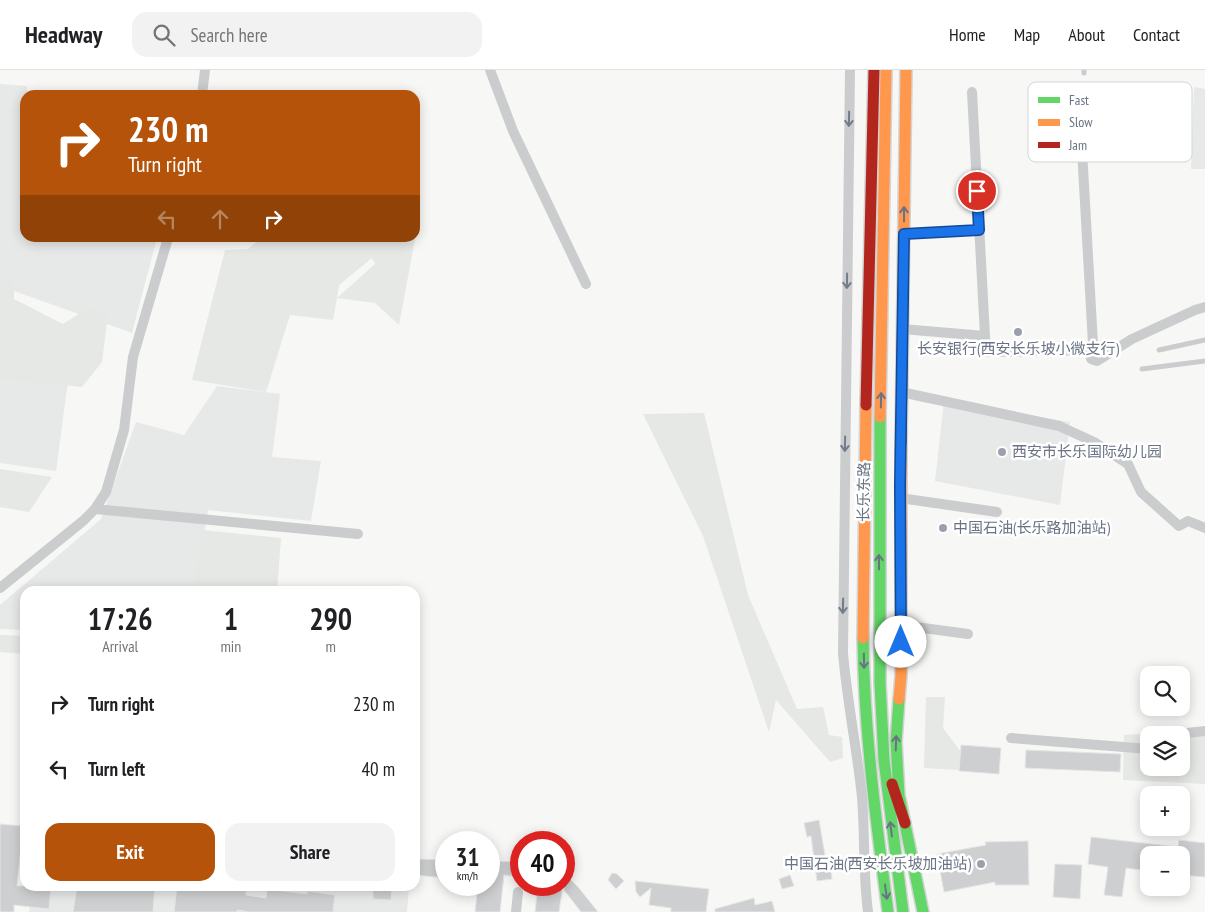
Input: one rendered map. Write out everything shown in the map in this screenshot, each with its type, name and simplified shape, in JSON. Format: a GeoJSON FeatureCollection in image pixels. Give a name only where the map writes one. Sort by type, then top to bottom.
{"type":"FeatureCollection","features":[{"type":"Feature","properties":{"kind":"main road","name":"长乐东路"},"geometry":{"type":"LineString","coordinates":[[874,70],[868,236],[863,601],[864,687],[872,785],[888,912]]}},
{"type":"Feature","properties":{"kind":"main road","name":"长乐东路"},"geometry":{"type":"LineString","coordinates":[[886,70],[879,494],[880,683],[884,760],[891,826],[904,912]]}},
{"type":"Feature","properties":{"kind":"main road"},"geometry":{"type":"LineString","coordinates":[[906,70],[900,498],[901,676],[896,742],[899,795],[923,912]]}},
{"type":"Feature","properties":{"kind":"main road"},"geometry":{"type":"LineString","coordinates":[[884,760],[906,823]]}},
{"type":"Feature","properties":{"kind":"street"},"geometry":{"type":"LineString","coordinates":[[203,90],[205,70]]}},
{"type":"Feature","properties":{"kind":"street"},"geometry":{"type":"LineString","coordinates":[[490,70],[513,131],[586,284]]}},
{"type":"Feature","properties":{"kind":"street"},"geometry":{"type":"LineString","coordinates":[[850,70],[843,653],[862,800],[864,881],[868,912]]}},
{"type":"Feature","properties":{"kind":"street"},"geometry":{"type":"LineString","coordinates":[[972,92],[986,352],[1089,350]]}},
{"type":"Feature","properties":{"kind":"street"},"geometry":{"type":"LineString","coordinates":[[1083,162],[1093,344],[1089,350],[1091,359],[1098,361],[1132,339],[1205,307]]}},
{"type":"Feature","properties":{"kind":"street"},"geometry":{"type":"LineString","coordinates":[[904,234],[979,230]]}},
{"type":"Feature","properties":{"kind":"street"},"geometry":{"type":"LineString","coordinates":[[0,588],[83,521],[95,509],[106,492],[124,430],[133,357],[167,242]]}},
{"type":"Feature","properties":{"kind":"street"},"geometry":{"type":"LineString","coordinates":[[902,329],[984,336]]}},
{"type":"Feature","properties":{"kind":"street"},"geometry":{"type":"LineString","coordinates":[[901,392],[1059,426],[1094,442],[1128,464],[1142,492],[1179,526],[1188,521],[1205,528]]}},
{"type":"Feature","properties":{"kind":"street"},"geometry":{"type":"LineString","coordinates":[[900,498],[997,512]]}},
{"type":"Feature","properties":{"kind":"street"},"geometry":{"type":"LineString","coordinates":[[95,509],[358,534]]}},
{"type":"Feature","properties":{"kind":"street"},"geometry":{"type":"LineString","coordinates":[[901,625],[968,634]]}},
{"type":"Feature","properties":{"kind":"street"},"geometry":{"type":"LineString","coordinates":[[1190,732],[1205,730]]}},
{"type":"Feature","properties":{"kind":"street"},"geometry":{"type":"LineString","coordinates":[[1011,738],[1140,748]]}},
{"type":"Feature","properties":{"kind":"street"},"geometry":{"type":"LineString","coordinates":[[516,912],[518,896]]}},
{"type":"Feature","properties":{"kind":"lane"},"geometry":{"type":"LineString","coordinates":[[1159,350],[1205,340]]}},
{"type":"Feature","properties":{"kind":"lane"},"geometry":{"type":"LineString","coordinates":[[1142,369],[1205,361]]}},
{"type":"Feature","properties":{"kind":"shaded area"},"geometry":{"type":"Polygon","coordinates":[[[0,84],[27,86],[27,90],[20,90],[20,242],[156,242],[132,333],[0,286],[0,84]]]}},
{"type":"Feature","properties":{"kind":"shaded area"},"geometry":{"type":"Polygon","coordinates":[[[1194,87],[1205,89],[1205,169],[1191,169],[1194,87]]]}},
{"type":"Feature","properties":{"kind":"shaded area"},"geometry":{"type":"Polygon","coordinates":[[[256,242],[414,242],[399,325],[375,303],[337,298],[333,320],[290,315],[266,392],[192,380],[225,250],[248,249],[256,242]],[[372,258],[339,285],[337,298],[375,264],[372,258]]]}},
{"type":"Feature","properties":{"kind":"shaded area"},"geometry":{"type":"Polygon","coordinates":[[[0,276],[14,283],[14,299],[63,324],[88,308],[108,314],[102,362],[82,387],[0,378],[0,276]]]}},
{"type":"Feature","properties":{"kind":"shaded area"},"geometry":{"type":"Polygon","coordinates":[[[0,370],[69,373],[56,471],[0,463],[0,370]]]}},
{"type":"Feature","properties":{"kind":"shaded area"},"geometry":{"type":"Polygon","coordinates":[[[217,386],[280,394],[272,457],[321,461],[311,521],[208,510],[196,586],[22,586],[101,519],[136,422],[184,435],[217,386]]]}},
{"type":"Feature","properties":{"kind":"shaded area","name":"西安市长乐国际幼儿园"},"geometry":{"type":"Polygon","coordinates":[[[944,401],[1070,422],[1060,505],[935,481],[944,401]]]}},
{"type":"Feature","properties":{"kind":"shaded area"},"geometry":{"type":"Polygon","coordinates":[[[704,413],[748,595],[797,709],[823,707],[829,735],[842,737],[843,758],[830,762],[776,700],[769,732],[703,536],[643,414],[704,413]]]}},
{"type":"Feature","properties":{"kind":"shaded area"},"geometry":{"type":"Polygon","coordinates":[[[0,469],[52,477],[29,512],[0,507],[0,469]]]}},
{"type":"Feature","properties":{"kind":"shaded area"},"geometry":{"type":"Polygon","coordinates":[[[203,530],[281,538],[277,586],[194,586],[203,530]]]}},
{"type":"Feature","properties":{"kind":"shaded area"},"geometry":{"type":"Polygon","coordinates":[[[20,588],[20,630],[0,629],[0,605],[20,588]]]}},
{"type":"Feature","properties":{"kind":"shaded area"},"geometry":{"type":"Polygon","coordinates":[[[0,635],[20,636],[20,654],[0,652],[0,635]]]}},
{"type":"Feature","properties":{"kind":"shaded area"},"geometry":{"type":"Polygon","coordinates":[[[926,697],[945,697],[943,728],[961,752],[959,770],[924,768],[926,697]]]}},
{"type":"Feature","properties":{"kind":"shaded area"},"geometry":{"type":"Polygon","coordinates":[[[1205,731],[1205,784],[1123,780],[1124,735],[1140,734],[1140,776],[1190,776],[1190,732],[1205,731]]]}},
{"type":"Feature","properties":{"kind":"shaded area"},"geometry":{"type":"Polygon","coordinates":[[[31,891],[409,891],[407,912],[29,912],[31,891]]]}},
{"type":"Feature","properties":{"kind":"building"},"geometry":{"type":"Polygon","coordinates":[[[961,745],[1001,748],[999,774],[959,771],[961,745]]]}},
{"type":"Feature","properties":{"kind":"building"},"geometry":{"type":"Polygon","coordinates":[[[1026,750],[1121,754],[1120,772],[1025,768],[1026,750]]]}},
{"type":"Feature","properties":{"kind":"building"},"geometry":{"type":"Polygon","coordinates":[[[819,820],[826,861],[830,860],[832,879],[817,881],[811,836],[807,837],[804,823],[819,820]]]}},
{"type":"Feature","properties":{"kind":"building"},"geometry":{"type":"Polygon","coordinates":[[[0,824],[20,826],[20,856],[17,886],[20,886],[20,891],[51,891],[49,909],[14,905],[14,912],[0,912],[0,824]]]}},
{"type":"Feature","properties":{"kind":"building"},"geometry":{"type":"Polygon","coordinates":[[[1091,837],[1169,846],[1140,846],[1140,870],[1126,868],[1122,897],[1104,895],[1108,867],[1088,864],[1091,837]]]}},
{"type":"Feature","properties":{"kind":"building"},"geometry":{"type":"Polygon","coordinates":[[[1179,840],[1205,843],[1205,877],[1190,876],[1190,846],[1178,846],[1179,840]]]}},
{"type":"Feature","properties":{"kind":"building"},"geometry":{"type":"Polygon","coordinates":[[[1028,841],[1029,885],[995,885],[995,882],[944,892],[937,854],[986,845],[985,842],[1028,841]]]}},
{"type":"Feature","properties":{"kind":"building"},"geometry":{"type":"Polygon","coordinates":[[[420,859],[435,860],[435,877],[420,875],[420,859]]]}},
{"type":"Feature","properties":{"kind":"building"},"geometry":{"type":"Polygon","coordinates":[[[500,861],[510,862],[510,876],[504,875],[500,912],[475,912],[477,896],[500,896],[500,861]]]}},
{"type":"Feature","properties":{"kind":"building"},"geometry":{"type":"Polygon","coordinates":[[[1055,864],[1082,865],[1080,899],[1053,897],[1055,864]]]}},
{"type":"Feature","properties":{"kind":"building"},"geometry":{"type":"Polygon","coordinates":[[[612,873],[617,874],[624,881],[616,889],[608,880],[612,873]]]}},
{"type":"Feature","properties":{"kind":"building"},"geometry":{"type":"Polygon","coordinates":[[[790,875],[794,886],[782,889],[779,879],[790,875]]]}},
{"type":"Feature","properties":{"kind":"building"},"geometry":{"type":"Polygon","coordinates":[[[635,881],[709,889],[706,912],[671,912],[671,908],[649,905],[651,888],[640,897],[636,892],[635,881]]]}},
{"type":"Feature","properties":{"kind":"building"},"geometry":{"type":"Polygon","coordinates":[[[575,884],[598,912],[581,912],[569,896],[575,896],[575,884]]]}},
{"type":"Feature","properties":{"kind":"building"},"geometry":{"type":"Polygon","coordinates":[[[76,891],[155,891],[153,912],[73,912],[76,891]]]}},
{"type":"Feature","properties":{"kind":"building"},"geometry":{"type":"Polygon","coordinates":[[[176,891],[246,891],[246,895],[266,898],[267,891],[307,894],[307,891],[335,895],[333,912],[250,912],[237,910],[237,912],[174,912],[176,891]]]}},
{"type":"Feature","properties":{"kind":"building"},"geometry":{"type":"Polygon","coordinates":[[[373,891],[392,891],[391,900],[373,899],[373,891]]]}},
{"type":"Feature","properties":{"kind":"building"},"geometry":{"type":"Polygon","coordinates":[[[537,896],[561,896],[559,912],[535,912],[537,896]]]}},
{"type":"Feature","properties":{"kind":"building"},"geometry":{"type":"Polygon","coordinates":[[[754,898],[755,905],[772,901],[775,912],[715,912],[715,909],[754,898]]]}},
{"type":"Feature","properties":{"kind":"traffic: fast"},"geometry":{"type":"LineString","coordinates":[[880,417],[880,683],[884,760],[903,912]]}},
{"type":"Feature","properties":{"kind":"traffic: fast"},"geometry":{"type":"LineString","coordinates":[[863,638],[868,741],[888,912]]}},
{"type":"Feature","properties":{"kind":"traffic: fast"},"geometry":{"type":"LineString","coordinates":[[899,699],[896,742],[899,795],[923,912]]}},
{"type":"Feature","properties":{"kind":"traffic: slow"},"geometry":{"type":"LineString","coordinates":[[880,417],[886,70]]}},
{"type":"Feature","properties":{"kind":"traffic: slow"},"geometry":{"type":"LineString","coordinates":[[903,291],[906,70]]}},
{"type":"Feature","properties":{"kind":"traffic: slow"},"geometry":{"type":"LineString","coordinates":[[863,638],[866,405]]}},
{"type":"Feature","properties":{"kind":"traffic: slow"},"geometry":{"type":"LineString","coordinates":[[899,699],[901,676],[901,443]]}},
{"type":"Feature","properties":{"kind":"traffic: jam"},"geometry":{"type":"LineString","coordinates":[[866,405],[874,70]]}},
{"type":"Feature","properties":{"kind":"traffic: jam"},"geometry":{"type":"LineString","coordinates":[[901,443],[903,291]]}},
{"type":"Feature","properties":{"kind":"traffic: jam"},"geometry":{"type":"LineString","coordinates":[[892,784],[905,823]]}},
{"type":"Feature","properties":{"kind":"place","name":"长安银行(西安长乐坡小微支行)"},"geometry":{"type":"Point","coordinates":[1018,332]}},
{"type":"Feature","properties":{"kind":"place","name":"西安市长乐国际幼儿园"},"geometry":{"type":"Point","coordinates":[1002,452]}},
{"type":"Feature","properties":{"kind":"place","name":"中国石油(长乐路加油站)"},"geometry":{"type":"Point","coordinates":[943,528]}},
{"type":"Feature","properties":{"kind":"place","name":"中国石油(西安长乐坡加油站)"},"geometry":{"type":"Point","coordinates":[981,864]}},
{"type":"Feature","properties":{"kind":"route"},"geometry":{"type":"LineString","coordinates":[[901,642],[900,486],[904,234],[979,230],[977,191]]}}]}
